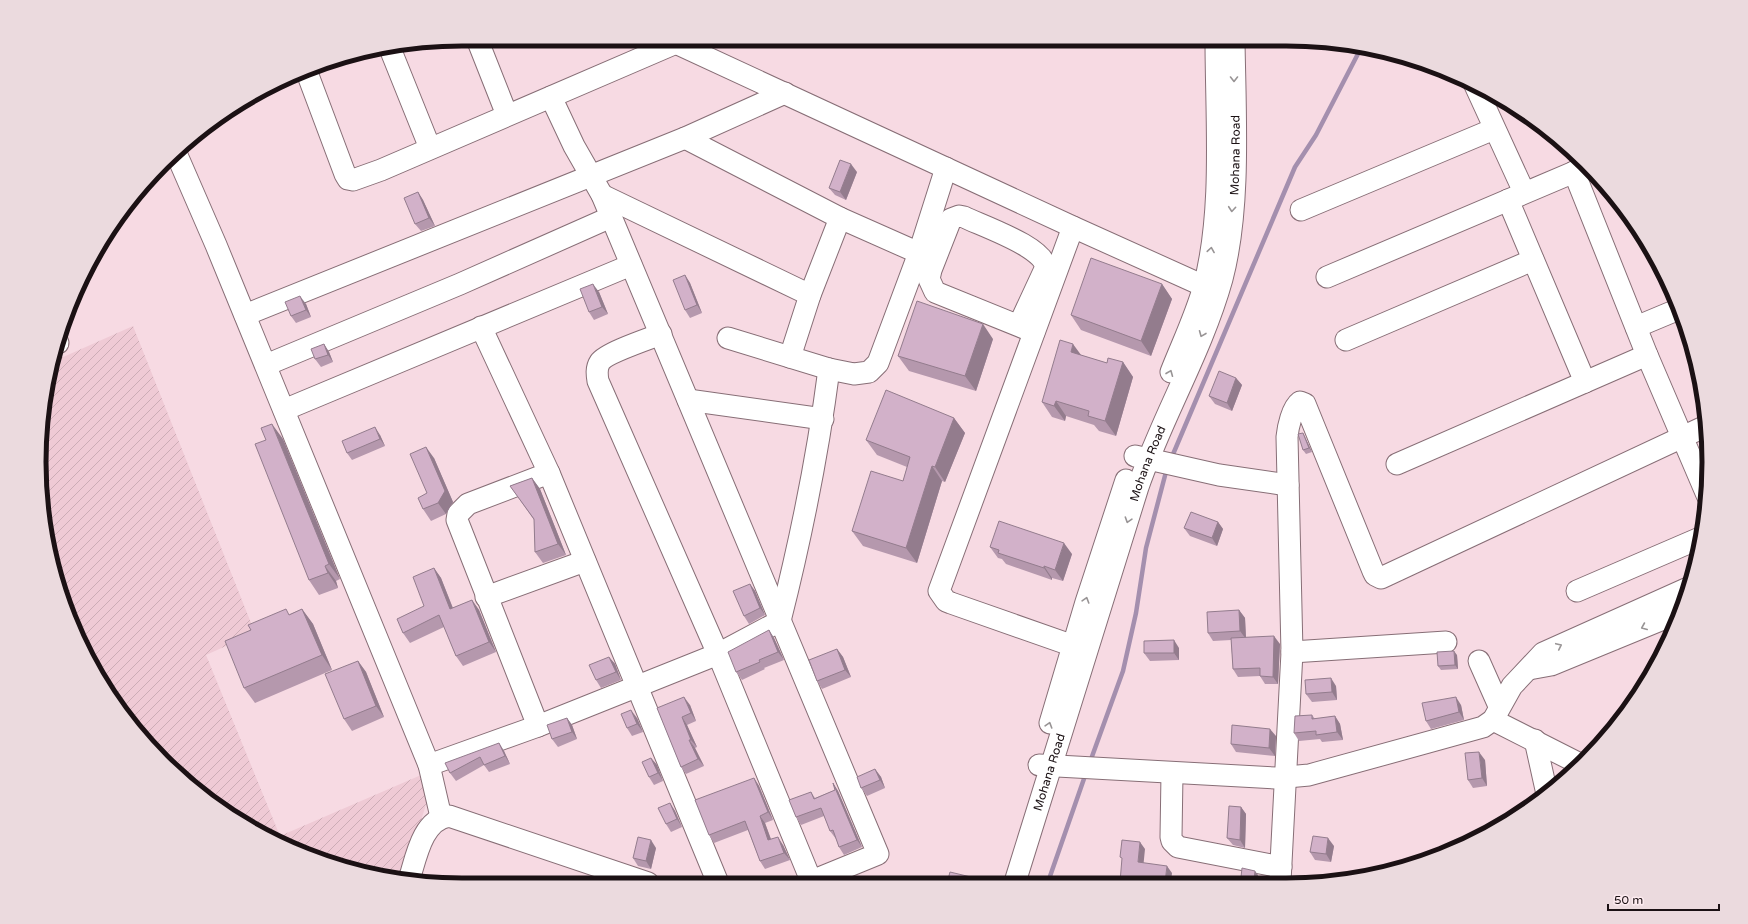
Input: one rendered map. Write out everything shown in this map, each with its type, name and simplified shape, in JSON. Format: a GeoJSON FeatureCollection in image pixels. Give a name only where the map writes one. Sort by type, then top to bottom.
{"type":"FeatureCollection","features":[{"type":"Feature","properties":{"kind":"street"},"geometry":{"type":"LineString","coordinates":[[480,46],[507,116]]}},
{"type":"Feature","properties":{"kind":"street"},"geometry":{"type":"LineString","coordinates":[[308,76],[348,178],[358,179],[551,97],[661,46]]}},
{"type":"Feature","properties":{"kind":"street"},"geometry":{"type":"LineString","coordinates":[[683,46],[1073,228],[1211,289]]}},
{"type":"Feature","properties":{"kind":"street","name":"Mohana Road"},"geometry":{"type":"LineString","coordinates":[[1211,289],[1210,256],[1215,215],[1216,46]]}},
{"type":"Feature","properties":{"kind":"street","name":"Mohana Road"},"geometry":{"type":"LineString","coordinates":[[1016,878],[1045,766],[1080,648],[1155,461],[1201,337],[1211,289],[1227,252],[1233,195],[1234,46]]}},
{"type":"Feature","properties":{"kind":"street"},"geometry":{"type":"LineString","coordinates":[[392,52],[430,148]]}},
{"type":"Feature","properties":{"kind":"street"},"geometry":{"type":"LineString","coordinates":[[245,315],[685,138],[785,93]]}},
{"type":"Feature","properties":{"kind":"street"},"geometry":{"type":"LineString","coordinates":[[1479,94],[1494,129],[1516,196],[1533,260],[1585,382]]}},
{"type":"Feature","properties":{"kind":"street"},"geometry":{"type":"LineString","coordinates":[[551,97],[574,146],[602,195],[878,854],[821,878]]}},
{"type":"Feature","properties":{"kind":"street"},"geometry":{"type":"LineString","coordinates":[[1302,210],[1494,129]]}},
{"type":"Feature","properties":{"kind":"street"},"geometry":{"type":"LineString","coordinates":[[685,138],[840,218],[919,253]]}},
{"type":"Feature","properties":{"kind":"street"},"geometry":{"type":"LineString","coordinates":[[178,158],[266,365],[429,765],[441,817]]}},
{"type":"Feature","properties":{"kind":"street"},"geometry":{"type":"LineString","coordinates":[[728,338],[829,369],[864,374],[874,368],[878,363],[919,253],[946,168]]}},
{"type":"Feature","properties":{"kind":"street"},"geometry":{"type":"LineString","coordinates":[[1327,277],[1580,169],[1636,327],[1701,482]]}},
{"type":"Feature","properties":{"kind":"street"},"geometry":{"type":"LineString","coordinates":[[602,195],[810,295]]}},
{"type":"Feature","properties":{"kind":"street"},"geometry":{"type":"LineString","coordinates":[[1027,328],[935,292],[929,279],[930,270],[951,219],[959,216],[964,217],[1030,247],[1044,258],[1046,264],[1027,328],[939,591],[946,601],[1080,648]]}},
{"type":"Feature","properties":{"kind":"street"},"geometry":{"type":"LineString","coordinates":[[266,365],[460,284],[611,217]]}},
{"type":"Feature","properties":{"kind":"street"},"geometry":{"type":"LineString","coordinates":[[790,357],[810,295],[840,218]]}},
{"type":"Feature","properties":{"kind":"street"},"geometry":{"type":"LineString","coordinates":[[1027,328],[1073,228]]}},
{"type":"Feature","properties":{"kind":"street"},"geometry":{"type":"LineString","coordinates":[[1346,340],[1533,260]]}},
{"type":"Feature","properties":{"kind":"street"},"geometry":{"type":"LineString","coordinates":[[284,410],[631,265]]}},
{"type":"Feature","properties":{"kind":"street"},"geometry":{"type":"LineString","coordinates":[[1636,327],[1673,311]]}},
{"type":"Feature","properties":{"kind":"street"},"geometry":{"type":"LineString","coordinates":[[481,327],[549,473],[716,878]]}},
{"type":"Feature","properties":{"kind":"street"},"geometry":{"type":"LineString","coordinates":[[661,334],[607,356],[600,363],[597,372],[598,381],[718,654],[810,878]]}},
{"type":"Feature","properties":{"kind":"street"},"geometry":{"type":"LineString","coordinates":[[1397,464],[1647,355]]}},
{"type":"Feature","properties":{"kind":"street"},"geometry":{"type":"LineString","coordinates":[[429,765],[538,726],[718,654],[780,621],[810,488],[823,420],[829,369]]}},
{"type":"Feature","properties":{"kind":"street"},"geometry":{"type":"LineString","coordinates":[[688,400],[823,420]]}},
{"type":"Feature","properties":{"kind":"street"},"geometry":{"type":"LineString","coordinates":[[1172,774],[1171,837],[1175,845],[1280,874],[1287,778],[1292,652],[1287,431],[1296,405],[1303,402],[1373,571],[1377,577],[1381,578],[1700,429]]}},
{"type":"Feature","properties":{"kind":"street"},"geometry":{"type":"LineString","coordinates":[[1155,461],[1219,475],[1288,485]]}},
{"type":"Feature","properties":{"kind":"street"},"geometry":{"type":"LineString","coordinates":[[538,726],[458,527],[458,514],[468,504],[549,473]]}},
{"type":"Feature","properties":{"kind":"street"},"geometry":{"type":"LineString","coordinates":[[1577,591],[1694,540]]}},
{"type":"Feature","properties":{"kind":"street"},"geometry":{"type":"LineString","coordinates":[[486,597],[585,561]]}},
{"type":"Feature","properties":{"kind":"street"},"geometry":{"type":"LineString","coordinates":[[1045,766],[1086,767],[1172,774],[1287,778],[1309,775],[1484,727],[1496,713],[1512,686],[1543,653],[1682,591]]}},
{"type":"Feature","properties":{"kind":"street"},"geometry":{"type":"LineString","coordinates":[[1529,669],[1551,665],[1672,615]]}},
{"type":"Feature","properties":{"kind":"street"},"geometry":{"type":"LineString","coordinates":[[1292,652],[1446,642]]}},
{"type":"Feature","properties":{"kind":"street"},"geometry":{"type":"LineString","coordinates":[[1479,661],[1496,713],[1535,740],[1575,761]]}},
{"type":"Feature","properties":{"kind":"street"},"geometry":{"type":"LineString","coordinates":[[1535,740],[1545,787]]}},
{"type":"Feature","properties":{"kind":"street","name":"Mohana Road"},"geometry":{"type":"LineString","coordinates":[[1003,878],[1045,766]]}},
{"type":"Feature","properties":{"kind":"street"},"geometry":{"type":"LineString","coordinates":[[411,874],[424,836],[428,829],[441,817],[449,816],[459,818],[630,878]]}},
{"type":"Feature","properties":{"kind":"street"},"geometry":{"type":"LineString","coordinates":[[588,864],[594,878]]}},
{"type":"Feature","properties":{"kind":"shaded area"},"geometry":{"type":"Polygon","coordinates":[[[133,326],[255,633],[206,655],[280,836],[231,808],[188,775],[168,756],[149,736],[116,693],[89,646],[68,596],[60,570],[54,543],[47,489],[47,435],[54,381],[59,359],[133,326]]]}},
{"type":"Feature","properties":{"kind":"shaded area"},"geometry":{"type":"Polygon","coordinates":[[[435,769],[425,808],[404,873],[354,864],[328,856],[280,836],[435,769]]]}},
{"type":"Feature","properties":{"kind":"building"},"geometry":{"type":"Polygon","coordinates":[[[840,160],[851,164],[840,192],[829,188],[840,160]]]}},
{"type":"Feature","properties":{"kind":"building"},"geometry":{"type":"Polygon","coordinates":[[[418,192],[429,218],[415,224],[404,198],[418,192]]]}},
{"type":"Feature","properties":{"kind":"building"},"geometry":{"type":"Polygon","coordinates":[[[1091,258],[1162,284],[1141,341],[1071,315],[1091,258]]]}},
{"type":"Feature","properties":{"kind":"building"},"geometry":{"type":"Polygon","coordinates":[[[685,275],[697,305],[685,310],[673,280],[685,275]]]}},
{"type":"Feature","properties":{"kind":"building"},"geometry":{"type":"Polygon","coordinates":[[[593,284],[602,307],[589,312],[580,289],[593,284]]]}},
{"type":"Feature","properties":{"kind":"building"},"geometry":{"type":"Polygon","coordinates":[[[300,296],[306,310],[291,316],[285,302],[300,296]]]}},
{"type":"Feature","properties":{"kind":"building"},"geometry":{"type":"Polygon","coordinates":[[[917,301],[983,324],[965,376],[898,356],[917,301]]]}},
{"type":"Feature","properties":{"kind":"building"},"geometry":{"type":"Polygon","coordinates":[[[1060,340],[1073,344],[1071,352],[1107,363],[1108,358],[1123,362],[1105,421],[1088,416],[1089,411],[1056,401],[1054,406],[1042,402],[1060,340]]]}},
{"type":"Feature","properties":{"kind":"building"},"geometry":{"type":"Polygon","coordinates":[[[324,344],[328,355],[315,359],[311,349],[324,344]]]}},
{"type":"Feature","properties":{"kind":"building"},"geometry":{"type":"Polygon","coordinates":[[[1219,371],[1236,378],[1227,403],[1209,396],[1219,371]]]}},
{"type":"Feature","properties":{"kind":"building"},"geometry":{"type":"Polygon","coordinates":[[[886,390],[954,418],[935,467],[932,466],[906,548],[852,531],[871,471],[903,481],[910,457],[866,440],[886,390]]]}},
{"type":"Feature","properties":{"kind":"building"},"geometry":{"type":"Polygon","coordinates":[[[272,424],[329,564],[325,566],[328,573],[309,580],[255,444],[266,440],[261,428],[272,424]]]}},
{"type":"Feature","properties":{"kind":"building"},"geometry":{"type":"Polygon","coordinates":[[[375,427],[380,439],[347,453],[342,441],[375,427]]]}},
{"type":"Feature","properties":{"kind":"building"},"geometry":{"type":"Polygon","coordinates":[[[1303,433],[1309,448],[1303,450],[1298,434],[1303,433]]]}},
{"type":"Feature","properties":{"kind":"building"},"geometry":{"type":"Polygon","coordinates":[[[426,447],[445,491],[438,503],[423,509],[418,498],[427,493],[410,454],[426,447]]]}},
{"type":"Feature","properties":{"kind":"building"},"geometry":{"type":"Polygon","coordinates":[[[532,478],[558,544],[535,552],[534,519],[510,486],[532,478]]]}},
{"type":"Feature","properties":{"kind":"building"},"geometry":{"type":"Polygon","coordinates":[[[1191,512],[1218,522],[1212,538],[1184,528],[1191,512]]]}},
{"type":"Feature","properties":{"kind":"building"},"geometry":{"type":"Polygon","coordinates":[[[999,521],[1064,543],[1055,570],[1044,566],[1044,568],[998,553],[999,550],[990,547],[999,521]]]}},
{"type":"Feature","properties":{"kind":"building"},"geometry":{"type":"Polygon","coordinates":[[[434,568],[450,609],[472,600],[489,642],[456,656],[439,615],[403,633],[397,619],[424,606],[413,577],[434,568]]]}},
{"type":"Feature","properties":{"kind":"building"},"geometry":{"type":"Polygon","coordinates":[[[750,584],[760,608],[744,616],[733,591],[750,584]]]}},
{"type":"Feature","properties":{"kind":"building"},"geometry":{"type":"Polygon","coordinates":[[[286,609],[289,615],[302,609],[322,655],[244,688],[225,641],[251,630],[248,625],[286,609]]]}},
{"type":"Feature","properties":{"kind":"building"},"geometry":{"type":"Polygon","coordinates":[[[1239,610],[1240,631],[1208,633],[1207,612],[1239,610]]]}},
{"type":"Feature","properties":{"kind":"building"},"geometry":{"type":"Polygon","coordinates":[[[769,630],[778,652],[759,660],[760,662],[736,672],[728,652],[769,630]]]}},
{"type":"Feature","properties":{"kind":"building"},"geometry":{"type":"Polygon","coordinates":[[[1274,636],[1273,677],[1260,676],[1260,668],[1233,669],[1231,638],[1274,636]]]}},
{"type":"Feature","properties":{"kind":"building"},"geometry":{"type":"Polygon","coordinates":[[[1174,640],[1174,653],[1144,653],[1144,641],[1174,640]]]}},
{"type":"Feature","properties":{"kind":"building"},"geometry":{"type":"Polygon","coordinates":[[[837,649],[845,670],[817,681],[809,660],[837,649]]]}},
{"type":"Feature","properties":{"kind":"building"},"geometry":{"type":"Polygon","coordinates":[[[1454,651],[1455,665],[1438,666],[1437,652],[1454,651]]]}},
{"type":"Feature","properties":{"kind":"building"},"geometry":{"type":"Polygon","coordinates":[[[609,657],[616,672],[596,680],[589,665],[609,657]]]}},
{"type":"Feature","properties":{"kind":"building"},"geometry":{"type":"Polygon","coordinates":[[[358,661],[376,706],[344,719],[325,674],[358,661]]]}},
{"type":"Feature","properties":{"kind":"building"},"geometry":{"type":"Polygon","coordinates":[[[1331,678],[1332,692],[1306,694],[1305,680],[1331,678]]]}},
{"type":"Feature","properties":{"kind":"building"},"geometry":{"type":"Polygon","coordinates":[[[684,697],[691,713],[682,717],[691,740],[689,740],[698,759],[681,767],[657,708],[684,697]]]}},
{"type":"Feature","properties":{"kind":"building"},"geometry":{"type":"Polygon","coordinates":[[[1456,697],[1459,712],[1426,721],[1422,703],[1456,697]]]}},
{"type":"Feature","properties":{"kind":"building"},"geometry":{"type":"Polygon","coordinates":[[[631,710],[637,724],[627,728],[621,714],[631,710]]]}},
{"type":"Feature","properties":{"kind":"building"},"geometry":{"type":"Polygon","coordinates":[[[1312,715],[1312,719],[1335,716],[1337,732],[1316,735],[1316,731],[1294,733],[1295,716],[1312,715]]]}},
{"type":"Feature","properties":{"kind":"building"},"geometry":{"type":"Polygon","coordinates":[[[567,718],[572,732],[552,739],[547,725],[567,718]]]}},
{"type":"Feature","properties":{"kind":"building"},"geometry":{"type":"Polygon","coordinates":[[[1232,725],[1270,729],[1269,748],[1231,744],[1232,725]]]}},
{"type":"Feature","properties":{"kind":"building"},"geometry":{"type":"Polygon","coordinates":[[[499,743],[505,756],[484,765],[480,757],[450,773],[445,763],[499,743]]]}},
{"type":"Feature","properties":{"kind":"building"},"geometry":{"type":"Polygon","coordinates":[[[1479,752],[1482,778],[1468,780],[1465,753],[1479,752]]]}},
{"type":"Feature","properties":{"kind":"building"},"geometry":{"type":"Polygon","coordinates":[[[651,758],[658,773],[649,777],[642,762],[651,758]]]}},
{"type":"Feature","properties":{"kind":"building"},"geometry":{"type":"Polygon","coordinates":[[[875,769],[880,780],[861,788],[857,777],[875,769]]]}},
{"type":"Feature","properties":{"kind":"building"},"geometry":{"type":"Polygon","coordinates":[[[754,778],[768,812],[760,816],[768,840],[778,837],[784,853],[760,861],[745,821],[709,835],[695,800],[754,778]]]}},
{"type":"Feature","properties":{"kind":"building"},"geometry":{"type":"Polygon","coordinates":[[[833,783],[857,840],[839,847],[833,830],[830,831],[821,808],[796,817],[789,800],[811,792],[814,799],[835,790],[833,783]]]}},
{"type":"Feature","properties":{"kind":"building"},"geometry":{"type":"Polygon","coordinates":[[[670,803],[677,819],[666,824],[658,808],[670,803]]]}},
{"type":"Feature","properties":{"kind":"building"},"geometry":{"type":"Polygon","coordinates":[[[1229,806],[1241,807],[1240,840],[1227,838],[1229,806]]]}},
{"type":"Feature","properties":{"kind":"building"},"geometry":{"type":"Polygon","coordinates":[[[1313,836],[1328,838],[1326,854],[1310,852],[1313,836]]]}},
{"type":"Feature","properties":{"kind":"building"},"geometry":{"type":"Polygon","coordinates":[[[638,837],[651,840],[646,861],[633,858],[638,837]]]}},
{"type":"Feature","properties":{"kind":"building"},"geometry":{"type":"Polygon","coordinates":[[[1122,840],[1140,842],[1138,862],[1167,866],[1166,878],[1120,878],[1122,858],[1120,857],[1122,840]]]}},
{"type":"Feature","properties":{"kind":"building"},"geometry":{"type":"Polygon","coordinates":[[[1242,868],[1255,871],[1254,878],[1241,877],[1242,868]]]}},
{"type":"Feature","properties":{"kind":"building"},"geometry":{"type":"Polygon","coordinates":[[[950,872],[975,878],[948,878],[950,872]]]}},
{"type":"Feature","properties":{"kind":"waterway"},"geometry":{"type":"LineString","coordinates":[[1171,459],[1295,167],[1316,135],[1359,53]]}},
{"type":"Feature","properties":{"kind":"waterway"},"geometry":{"type":"LineString","coordinates":[[1090,762],[1123,671],[1136,613],[1146,548],[1167,468]]}},
{"type":"Feature","properties":{"kind":"waterway"},"geometry":{"type":"LineString","coordinates":[[1049,878],[1086,773]]}}]}
